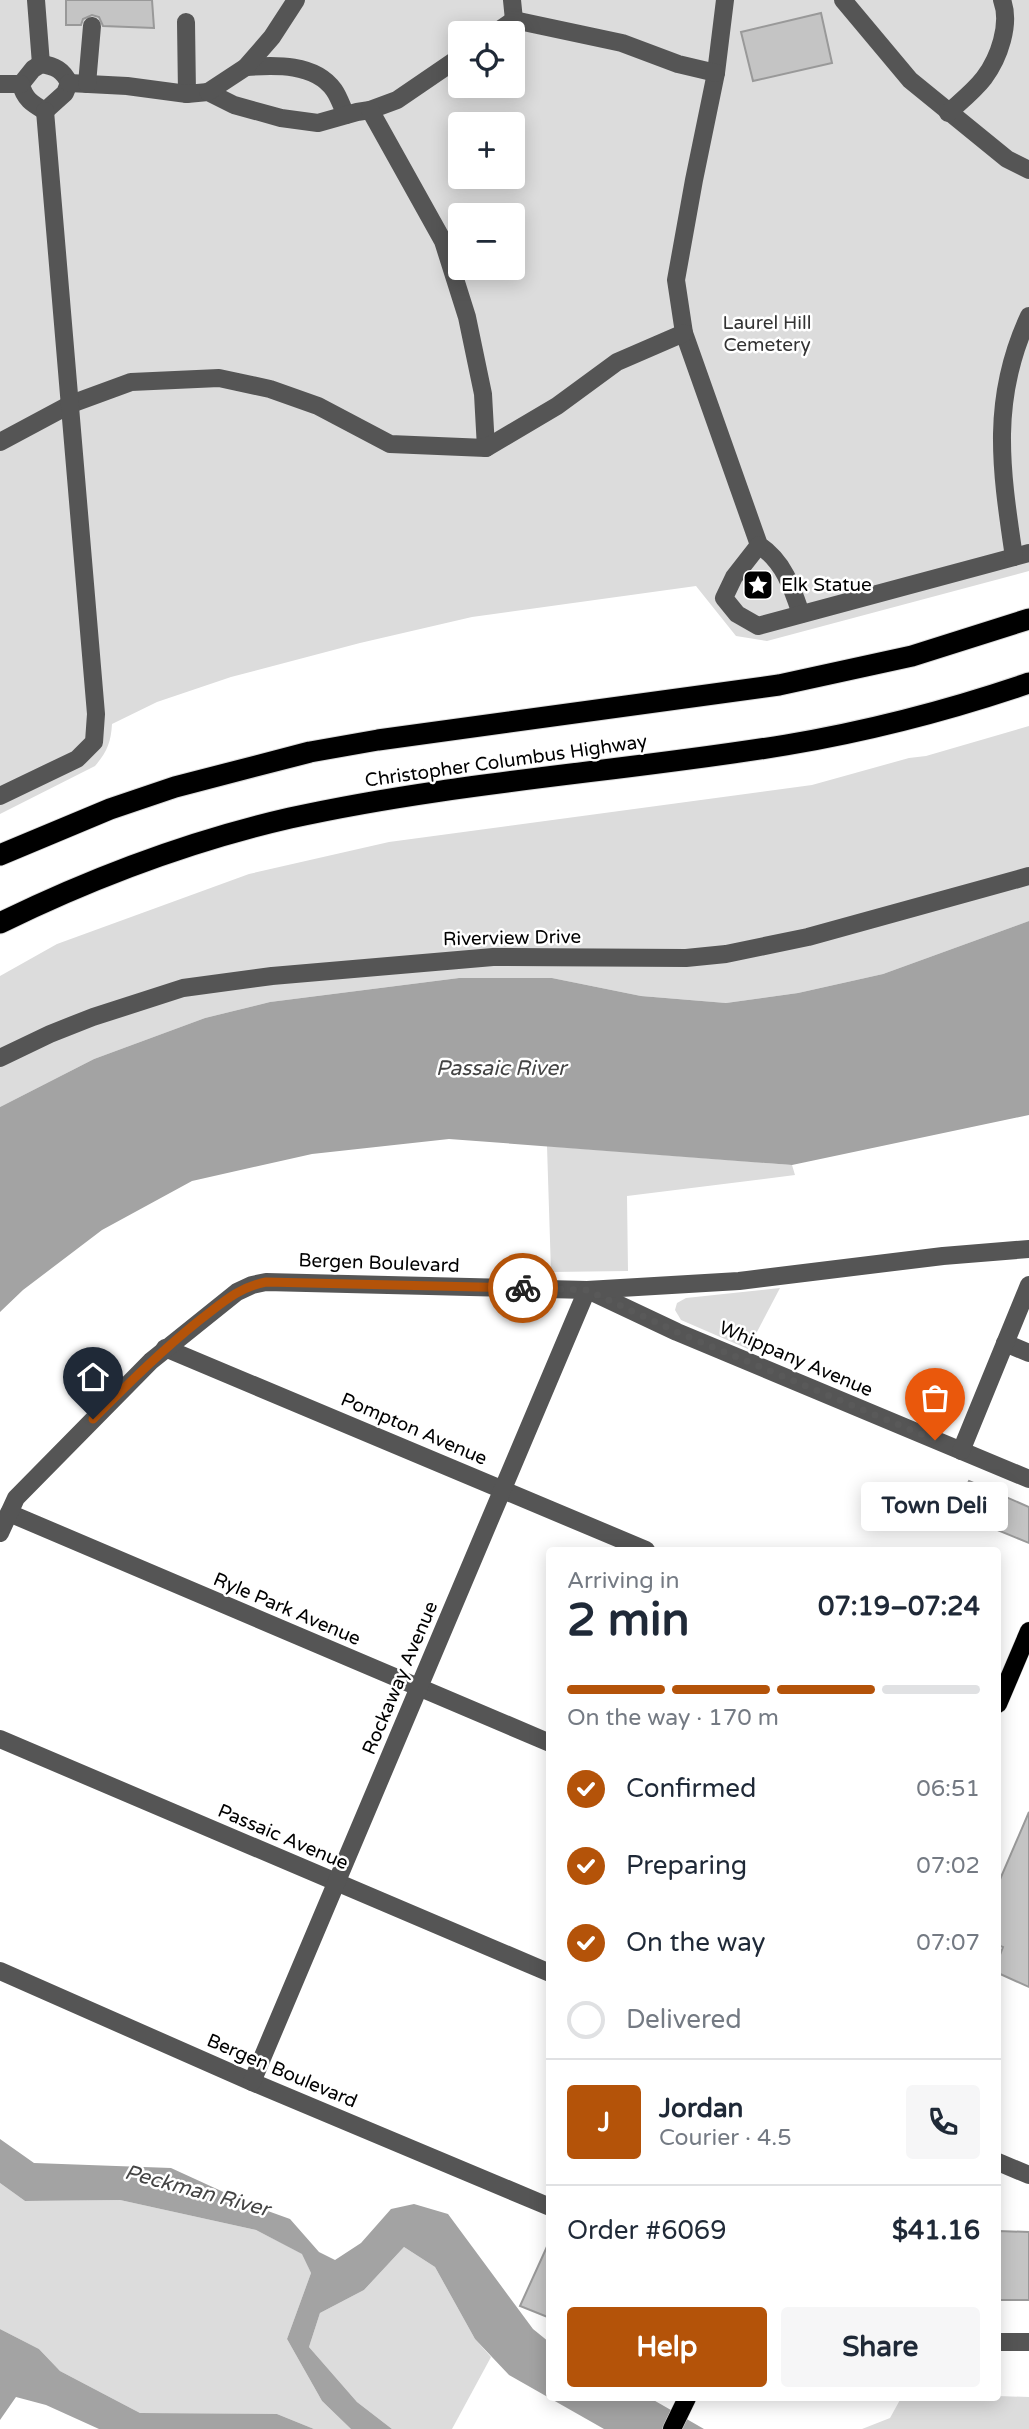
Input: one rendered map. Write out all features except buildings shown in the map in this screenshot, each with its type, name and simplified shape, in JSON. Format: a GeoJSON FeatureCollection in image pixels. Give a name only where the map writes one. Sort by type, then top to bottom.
{"type":"FeatureCollection","features":[{"type":"Feature","properties":{"kind":"highway","name":"Christopher Columbus Highway"},"geometry":{"type":"LineString","coordinates":[[0,855],[110,809],[175,787],[310,752],[378,740],[779,685],[912,656],[1029,619]]}},
{"type":"Feature","properties":{"kind":"highway","name":"Christopher Columbus Highway"},"geometry":{"type":"LineString","coordinates":[[0,923],[96,879],[148,860],[223,836],[289,819],[420,794],[788,745],[922,716],[1029,683]]}},
{"type":"Feature","properties":{"kind":"main road"},"geometry":{"type":"LineString","coordinates":[[1001,1696],[1029,1631]]}},
{"type":"Feature","properties":{"kind":"main road"},"geometry":{"type":"LineString","coordinates":[[672,2429],[686,2401]]}},
{"type":"Feature","properties":{"kind":"street"},"geometry":{"type":"LineString","coordinates":[[36,0],[41,64]]}},
{"type":"Feature","properties":{"kind":"street"},"geometry":{"type":"LineString","coordinates":[[69,83],[127,86],[187,94],[208,92],[246,66],[272,37],[296,0]]}},
{"type":"Feature","properties":{"kind":"street"},"geometry":{"type":"LineString","coordinates":[[512,0],[514,20],[622,43],[678,64],[716,73]]}},
{"type":"Feature","properties":{"kind":"street"},"geometry":{"type":"LineString","coordinates":[[725,0],[716,73],[676,280],[684,333],[759,545],[773,555],[790,581],[801,614]]}},
{"type":"Feature","properties":{"kind":"street"},"geometry":{"type":"LineString","coordinates":[[843,0],[910,80],[1007,159],[1029,170]]}},
{"type":"Feature","properties":{"kind":"street"},"geometry":{"type":"LineString","coordinates":[[948,113],[984,78],[995,60],[1004,33],[1002,0]]}},
{"type":"Feature","properties":{"kind":"street"},"geometry":{"type":"LineString","coordinates":[[186,22],[187,94]]}},
{"type":"Feature","properties":{"kind":"street"},"geometry":{"type":"LineString","coordinates":[[87,84],[92,26]]}},
{"type":"Feature","properties":{"kind":"street"},"geometry":{"type":"LineString","coordinates":[[21,84],[33,69],[41,64],[52,65],[64,73],[69,83],[65,93],[45,111]]}},
{"type":"Feature","properties":{"kind":"street"},"geometry":{"type":"LineString","coordinates":[[246,66],[276,65],[298,68],[320,78],[333,88],[346,115]]}},
{"type":"Feature","properties":{"kind":"street"},"geometry":{"type":"LineString","coordinates":[[208,92],[234,105],[281,118],[318,123],[397,100],[448,65]]}},
{"type":"Feature","properties":{"kind":"street"},"geometry":{"type":"LineString","coordinates":[[0,84],[21,84]]}},
{"type":"Feature","properties":{"kind":"street"},"geometry":{"type":"LineString","coordinates":[[21,84],[23,93],[30,101],[45,111]]}},
{"type":"Feature","properties":{"kind":"street"},"geometry":{"type":"LineString","coordinates":[[370,110],[443,241],[467,317],[483,394],[486,448]]}},
{"type":"Feature","properties":{"kind":"street"},"geometry":{"type":"LineString","coordinates":[[0,796],[76,759],[94,742],[96,714],[45,111]]}},
{"type":"Feature","properties":{"kind":"street"},"geometry":{"type":"LineString","coordinates":[[759,545],[734,577],[724,597],[737,614],[758,626],[1021,555],[1002,474],[1002,407],[1018,339],[1029,316]]}},
{"type":"Feature","properties":{"kind":"street"},"geometry":{"type":"LineString","coordinates":[[0,442],[71,404],[131,382],[219,378],[270,389],[318,406],[390,444],[486,448],[557,406],[617,362],[684,333]]}},
{"type":"Feature","properties":{"kind":"street","name":"Riverview Drive"},"geometry":{"type":"LineString","coordinates":[[0,1058],[93,1017],[183,988],[261,977],[493,957],[686,958],[726,954],[808,937],[1029,876]]}},
{"type":"Feature","properties":{"kind":"street","name":"Bergen Boulevard"},"geometry":{"type":"LineString","coordinates":[[0,1533],[16,1498],[165,1348],[251,1284],[266,1282],[587,1290],[739,1281],[943,1256],[1029,1249]]}},
{"type":"Feature","properties":{"kind":"street"},"geometry":{"type":"LineString","coordinates":[[961,1451],[1029,1285]]}},
{"type":"Feature","properties":{"kind":"street","name":"Whippany Avenue"},"geometry":{"type":"LineString","coordinates":[[587,1290],[677,1332],[1029,1479]]}},
{"type":"Feature","properties":{"kind":"street","name":"Rockaway Avenue"},"geometry":{"type":"LineString","coordinates":[[252,2082],[587,1290]]}},
{"type":"Feature","properties":{"kind":"street"},"geometry":{"type":"LineString","coordinates":[[1004,1343],[1029,1353]]}},
{"type":"Feature","properties":{"kind":"street","name":"Pompton Avenue"},"geometry":{"type":"LineString","coordinates":[[165,1348],[639,1547]]}},
{"type":"Feature","properties":{"kind":"street","name":"Ryle Park Avenue"},"geometry":{"type":"LineString","coordinates":[[9,1513],[546,1741]]}},
{"type":"Feature","properties":{"kind":"street","name":"Passaic Avenue"},"geometry":{"type":"LineString","coordinates":[[0,1739],[546,1971]]}},
{"type":"Feature","properties":{"kind":"street","name":"Bergen Boulevard"},"geometry":{"type":"LineString","coordinates":[[0,1971],[252,2082],[546,2205]]}},
{"type":"Feature","properties":{"kind":"street"},"geometry":{"type":"LineString","coordinates":[[1001,2163],[1029,2175]]}},
{"type":"Feature","properties":{"kind":"street"},"geometry":{"type":"LineString","coordinates":[[1001,2342],[1029,2342]]}},
{"type":"Feature","properties":{"kind":"green space","name":"Laurel Hill Cemetery"},"geometry":{"type":"Polygon","coordinates":[[[0,0],[1029,0],[1029,571],[767,641],[736,636],[696,586],[472,617],[231,677],[157,702],[112,724],[108,747],[95,766],[0,814],[0,0]]]}},
{"type":"Feature","properties":{"kind":"green space"},"geometry":{"type":"Polygon","coordinates":[[[1029,726],[1029,921],[883,974],[798,993],[726,1003],[641,996],[552,978],[459,978],[270,1002],[205,1018],[94,1059],[0,1107],[0,976],[57,944],[249,874],[389,842],[812,785],[1029,726]]]}},
{"type":"Feature","properties":{"kind":"green space"},"geometry":{"type":"Polygon","coordinates":[[[547,1146],[792,1165],[795,1175],[627,1196],[628,1271],[551,1272],[547,1146]]]}},
{"type":"Feature","properties":{"kind":"green space"},"geometry":{"type":"Polygon","coordinates":[[[780,1288],[748,1349],[681,1320],[675,1310],[677,1303],[686,1298],[780,1288]]]}},
{"type":"Feature","properties":{"kind":"green space"},"geometry":{"type":"Polygon","coordinates":[[[0,2183],[25,2201],[120,2200],[256,2230],[303,2254],[311,2273],[287,2339],[322,2401],[351,2429],[314,2429],[277,2414],[140,2413],[60,2371],[39,2349],[0,2329],[0,2183]]]}},
{"type":"Feature","properties":{"kind":"green space"},"geometry":{"type":"Polygon","coordinates":[[[404,2247],[435,2267],[475,2339],[491,2357],[452,2429],[392,2429],[357,2402],[309,2347],[320,2313],[364,2290],[404,2247]]]}},
{"type":"Feature","properties":{"kind":"green space"},"geometry":{"type":"Polygon","coordinates":[[[1001,2396],[1029,2397],[1029,2429],[862,2429],[890,2418],[899,2401],[1001,2401],[1001,2396]]]}},
{"type":"Feature","properties":{"kind":"water","name":"Passaic River"},"geometry":{"type":"Polygon","coordinates":[[[1029,921],[1029,1115],[792,1165],[449,1139],[312,1154],[192,1181],[102,1230],[23,1290],[0,1312],[0,1107],[94,1059],[205,1018],[270,1002],[459,978],[552,978],[641,996],[726,1003],[798,993],[883,974],[1029,921]]]}},
{"type":"Feature","properties":{"kind":"water","name":"Peckman River"},"geometry":{"type":"Polygon","coordinates":[[[0,2139],[34,2163],[171,2168],[254,2206],[290,2219],[319,2252],[335,2260],[361,2243],[391,2209],[414,2204],[448,2214],[533,2329],[546,2340],[546,2396],[509,2375],[475,2339],[435,2267],[404,2247],[364,2290],[320,2313],[309,2347],[357,2402],[392,2429],[351,2429],[322,2401],[287,2339],[311,2273],[302,2254],[256,2230],[120,2200],[25,2201],[0,2183],[0,2139]]]}},
{"type":"Feature","properties":{"kind":"water"},"geometry":{"type":"Polygon","coordinates":[[[0,2329],[39,2349],[60,2371],[140,2413],[277,2414],[314,2429],[99,2429],[46,2405],[16,2397],[0,2420],[0,2329]]]}},
{"type":"Feature","properties":{"kind":"water"},"geometry":{"type":"Polygon","coordinates":[[[555,2401],[655,2401],[704,2429],[604,2429],[555,2401]]]}},
{"type":"Feature","properties":{"kind":"way so far"},"geometry":{"type":"LineString","coordinates":[[523,1288],[587,1290],[677,1332],[935,1440]]}},
{"type":"Feature","properties":{"kind":"place","name":"Elk Statue"},"geometry":{"type":"Point","coordinates":[758,585]}},
{"type":"Feature","properties":{"kind":"place","name":"Town Deli"},"geometry":{"type":"Point","coordinates":[935,1440]}},
{"type":"Feature","properties":{"kind":"route"},"geometry":{"type":"LineString","coordinates":[[93,1419],[165,1348],[251,1284],[266,1282],[523,1288]]}}]}
